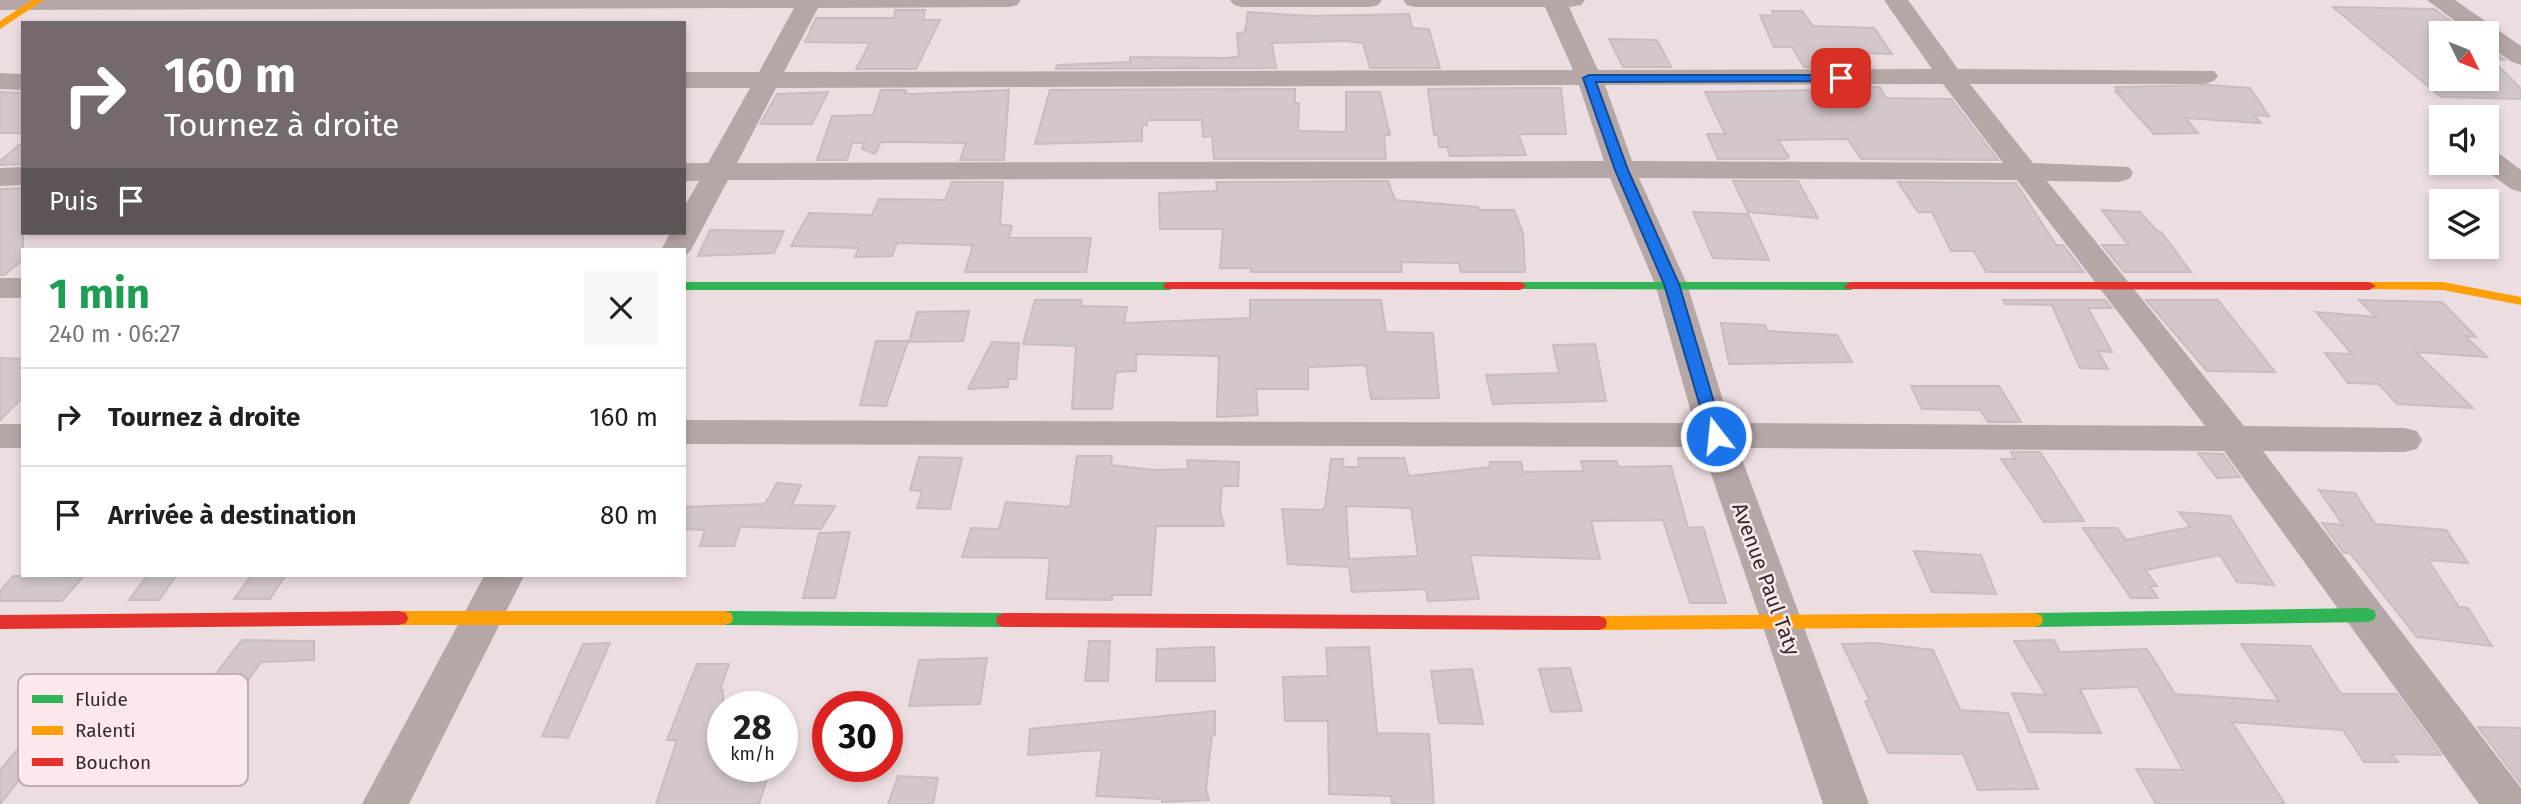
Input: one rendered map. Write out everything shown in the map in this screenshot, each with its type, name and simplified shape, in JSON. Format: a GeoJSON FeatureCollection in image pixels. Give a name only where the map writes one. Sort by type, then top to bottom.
{"type":"FeatureCollection","features":[{"type":"Feature","properties":{"kind":"street"},"geometry":{"type":"LineString","coordinates":[[686,232],[810,0]]}},
{"type":"Feature","properties":{"kind":"street"},"geometry":{"type":"LineString","coordinates":[[0,3],[1009,0]]}},
{"type":"Feature","properties":{"kind":"street"},"geometry":{"type":"LineString","coordinates":[[1242,0],[1370,0]]}},
{"type":"Feature","properties":{"kind":"street"},"geometry":{"type":"LineString","coordinates":[[1415,0],[1573,0]]}},
{"type":"Feature","properties":{"kind":"street","name":"Avenue Paul Taty"},"geometry":{"type":"LineString","coordinates":[[1554,0],[1589,78],[1622,170],[1671,284],[1716,436],[1846,804]]}},
{"type":"Feature","properties":{"kind":"street"},"geometry":{"type":"LineString","coordinates":[[1896,0],[1950,76],[2027,172],[2113,288],[2236,441],[2506,804]]}},
{"type":"Feature","properties":{"kind":"street"},"geometry":{"type":"LineString","coordinates":[[2440,0],[2521,57]]}},
{"type":"Feature","properties":{"kind":"street"},"geometry":{"type":"LineString","coordinates":[[0,26],[37,1]]}},
{"type":"Feature","properties":{"kind":"street"},"geometry":{"type":"LineString","coordinates":[[686,80],[2205,76]]}},
{"type":"Feature","properties":{"kind":"street"},"geometry":{"type":"LineString","coordinates":[[0,81],[21,82]]}},
{"type":"Feature","properties":{"kind":"street"},"geometry":{"type":"LineString","coordinates":[[2499,167],[2521,183]]}},
{"type":"Feature","properties":{"kind":"street"},"geometry":{"type":"LineString","coordinates":[[686,172],[1622,170],[2119,173]]}},
{"type":"Feature","properties":{"kind":"street"},"geometry":{"type":"LineString","coordinates":[[0,177],[21,176]]}},
{"type":"Feature","properties":{"kind":"street"},"geometry":{"type":"LineString","coordinates":[[686,286],[2443,286],[2521,300]]}},
{"type":"Feature","properties":{"kind":"street"},"geometry":{"type":"LineString","coordinates":[[0,288],[21,288]]}},
{"type":"Feature","properties":{"kind":"street"},"geometry":{"type":"LineString","coordinates":[[686,432],[1166,431],[2236,441],[2404,440]]}},
{"type":"Feature","properties":{"kind":"street"},"geometry":{"type":"LineString","coordinates":[[0,436],[21,436]]}},
{"type":"Feature","properties":{"kind":"street"},"geometry":{"type":"LineString","coordinates":[[385,804],[503,577]]}},
{"type":"Feature","properties":{"kind":"street"},"geometry":{"type":"LineString","coordinates":[[0,622],[482,617],[1782,624],[2367,615]]}},
{"type":"Feature","properties":{"kind":"building"},"geometry":{"type":"Polygon","coordinates":[[[2333,7],[2434,9],[2450,21],[2429,21],[2429,87],[2333,7]]]}},
{"type":"Feature","properties":{"kind":"building"},"geometry":{"type":"Polygon","coordinates":[[[895,10],[925,10],[923,20],[940,20],[916,69],[856,69],[870,43],[805,42],[816,18],[894,18],[895,10]]]}},
{"type":"Feature","properties":{"kind":"building"},"geometry":{"type":"Polygon","coordinates":[[[1772,11],[1802,11],[1813,26],[1874,28],[1892,54],[1860,53],[1868,67],[1804,67],[1792,47],[1774,47],[1760,15],[1774,16],[1772,11]]]}},
{"type":"Feature","properties":{"kind":"building"},"geometry":{"type":"Polygon","coordinates":[[[1248,12],[1311,16],[1409,14],[1412,28],[1429,29],[1440,68],[1370,68],[1363,43],[1345,41],[1272,43],[1276,68],[1056,69],[1057,65],[1130,62],[1130,57],[1239,56],[1237,33],[1245,32],[1248,12]]]}},
{"type":"Feature","properties":{"kind":"building"},"geometry":{"type":"Polygon","coordinates":[[[1609,39],[1657,40],[1671,67],[1623,67],[1609,39]]]}},
{"type":"Feature","properties":{"kind":"building"},"geometry":{"type":"Polygon","coordinates":[[[2499,66],[2521,89],[2521,99],[2441,97],[2434,91],[2499,91],[2499,66]]]}},
{"type":"Feature","properties":{"kind":"building"},"geometry":{"type":"Polygon","coordinates":[[[2209,85],[2250,88],[2269,116],[2254,115],[2261,123],[2185,118],[2198,133],[2154,134],[2115,91],[2120,92],[2115,87],[2209,85]]]}},
{"type":"Feature","properties":{"kind":"building"},"geometry":{"type":"Polygon","coordinates":[[[1816,87],[1880,87],[1886,98],[1951,99],[1998,160],[1861,159],[1848,139],[1778,140],[1789,157],[1786,159],[1718,159],[1707,134],[1725,134],[1705,92],[1818,90],[1816,87]]]}},
{"type":"Feature","properties":{"kind":"building"},"geometry":{"type":"Polygon","coordinates":[[[1561,88],[1566,134],[1522,134],[1519,136],[1526,155],[1450,156],[1447,147],[1439,147],[1438,135],[1434,135],[1428,89],[1561,88]]]}},
{"type":"Feature","properties":{"kind":"building"},"geometry":{"type":"Polygon","coordinates":[[[1295,89],[1295,103],[1299,103],[1298,131],[1346,132],[1346,92],[1380,92],[1390,135],[1384,135],[1386,159],[1214,159],[1212,136],[1203,137],[1202,120],[1147,120],[1147,125],[1142,125],[1142,141],[1035,144],[1050,90],[1295,89]]]}},
{"type":"Feature","properties":{"kind":"building"},"geometry":{"type":"Polygon","coordinates":[[[881,90],[906,90],[905,93],[913,94],[1009,90],[1004,160],[960,160],[966,143],[881,142],[875,154],[862,149],[864,143],[852,143],[847,160],[817,160],[832,116],[873,115],[881,90]]]}},
{"type":"Feature","properties":{"kind":"building"},"geometry":{"type":"Polygon","coordinates":[[[0,92],[21,93],[21,133],[0,133],[0,92]]]}},
{"type":"Feature","properties":{"kind":"building"},"geometry":{"type":"Polygon","coordinates":[[[828,92],[812,124],[760,124],[777,94],[828,92]]]}},
{"type":"Feature","properties":{"kind":"building"},"geometry":{"type":"Polygon","coordinates":[[[21,144],[21,164],[0,165],[0,161],[21,144]]]}},
{"type":"Feature","properties":{"kind":"building"},"geometry":{"type":"Polygon","coordinates":[[[1388,181],[1395,200],[1478,207],[1479,210],[1514,210],[1523,233],[1525,272],[1461,272],[1459,263],[1401,262],[1402,272],[1251,272],[1251,268],[1220,268],[1223,229],[1160,229],[1159,193],[1217,191],[1216,182],[1388,181]]]}},
{"type":"Feature","properties":{"kind":"building"},"geometry":{"type":"Polygon","coordinates":[[[1733,181],[1798,181],[1818,218],[1748,212],[1733,181]]]}},
{"type":"Feature","properties":{"kind":"building"},"geometry":{"type":"Polygon","coordinates":[[[952,182],[1003,182],[1000,224],[1012,226],[1009,238],[1091,238],[1086,272],[965,272],[973,245],[897,243],[892,256],[855,257],[859,248],[791,246],[809,213],[872,215],[879,199],[945,200],[952,182]]]}},
{"type":"Feature","properties":{"kind":"building"},"geometry":{"type":"Polygon","coordinates":[[[1898,182],[2016,183],[2056,245],[2063,245],[2084,272],[1986,272],[1974,251],[1951,251],[1932,212],[1918,212],[1898,182]]]}},
{"type":"Feature","properties":{"kind":"building"},"geometry":{"type":"Polygon","coordinates":[[[21,188],[21,262],[4,275],[0,275],[0,189],[21,188]]]}},
{"type":"Feature","properties":{"kind":"building"},"geometry":{"type":"Polygon","coordinates":[[[2102,210],[2140,212],[2161,232],[2191,272],[2124,272],[2102,245],[2128,245],[2102,210]]]}},
{"type":"Feature","properties":{"kind":"building"},"geometry":{"type":"Polygon","coordinates":[[[1693,212],[1748,214],[1769,260],[1713,258],[1693,212]]]}},
{"type":"Feature","properties":{"kind":"building"},"geometry":{"type":"Polygon","coordinates":[[[710,230],[784,231],[774,253],[698,256],[710,230]]]}},
{"type":"Feature","properties":{"kind":"building"},"geometry":{"type":"Polygon","coordinates":[[[1035,300],[1082,300],[1081,306],[1127,307],[1124,323],[1250,318],[1250,300],[1381,300],[1386,332],[1433,333],[1439,398],[1371,399],[1366,365],[1308,367],[1308,389],[1256,389],[1258,415],[1217,417],[1219,356],[1136,354],[1136,371],[1116,372],[1112,409],[1072,409],[1076,346],[1023,344],[1035,300]]]}},
{"type":"Feature","properties":{"kind":"building"},"geometry":{"type":"Polygon","coordinates":[[[2003,300],[2105,300],[2112,308],[2088,308],[2112,352],[2098,351],[2108,369],[2080,368],[2052,305],[2005,304],[2003,300]]]}},
{"type":"Feature","properties":{"kind":"building"},"geometry":{"type":"Polygon","coordinates":[[[2146,300],[2218,300],[2275,372],[2207,371],[2146,300]]]}},
{"type":"Feature","properties":{"kind":"building"},"geometry":{"type":"Polygon","coordinates":[[[2359,300],[2442,302],[2476,337],[2465,336],[2487,357],[2416,352],[2473,408],[2397,404],[2379,384],[2348,383],[2325,353],[2352,354],[2316,312],[2376,317],[2359,300]]]}},
{"type":"Feature","properties":{"kind":"building"},"geometry":{"type":"Polygon","coordinates":[[[969,311],[963,341],[909,342],[917,312],[969,311]]]}},
{"type":"Feature","properties":{"kind":"building"},"geometry":{"type":"Polygon","coordinates":[[[1721,323],[1765,325],[1767,331],[1837,335],[1852,362],[1729,364],[1721,323]]]}},
{"type":"Feature","properties":{"kind":"building"},"geometry":{"type":"Polygon","coordinates":[[[876,341],[908,341],[886,406],[860,405],[876,341]]]}},
{"type":"Feature","properties":{"kind":"building"},"geometry":{"type":"Polygon","coordinates":[[[992,342],[1019,343],[1016,379],[1008,379],[1008,387],[968,389],[992,342]]]}},
{"type":"Feature","properties":{"kind":"building"},"geometry":{"type":"Polygon","coordinates":[[[1595,344],[1606,401],[1493,404],[1486,375],[1559,373],[1553,345],[1595,344]]]}},
{"type":"Feature","properties":{"kind":"building"},"geometry":{"type":"Polygon","coordinates":[[[0,358],[21,359],[21,399],[0,420],[0,358]]]}},
{"type":"Feature","properties":{"kind":"building"},"geometry":{"type":"Polygon","coordinates":[[[1911,386],[1999,386],[2021,422],[1988,422],[1980,410],[1922,409],[1911,386]]]}},
{"type":"Feature","properties":{"kind":"building"},"geometry":{"type":"Polygon","coordinates":[[[2011,452],[2040,452],[2084,521],[2044,522],[2001,459],[2015,459],[2011,452]]]}},
{"type":"Feature","properties":{"kind":"building"},"geometry":{"type":"Polygon","coordinates":[[[2198,453],[2223,454],[2240,477],[2217,478],[2198,453]]]}},
{"type":"Feature","properties":{"kind":"building"},"geometry":{"type":"Polygon","coordinates":[[[1077,456],[1112,456],[1111,465],[1153,470],[1188,469],[1187,460],[1239,462],[1238,486],[1222,486],[1220,510],[1224,526],[1156,526],[1151,595],[1112,595],[1112,600],[1046,599],[1050,558],[962,557],[971,528],[999,529],[1006,502],[1070,507],[1077,456]]]}},
{"type":"Feature","properties":{"kind":"building"},"geometry":{"type":"Polygon","coordinates":[[[919,457],[962,458],[950,509],[917,508],[922,491],[910,490],[919,457]]]}},
{"type":"Feature","properties":{"kind":"building"},"geometry":{"type":"Polygon","coordinates":[[[1358,458],[1404,458],[1409,476],[1490,467],[1490,462],[1521,462],[1523,472],[1584,471],[1581,461],[1617,461],[1618,467],[1671,466],[1688,528],[1703,527],[1726,603],[1690,603],[1663,520],[1591,521],[1600,559],[1470,555],[1479,599],[1428,601],[1426,589],[1352,592],[1349,567],[1288,564],[1282,509],[1321,510],[1325,507],[1331,459],[1343,459],[1344,467],[1359,467],[1358,458]],[[1346,506],[1349,559],[1418,556],[1411,508],[1346,506]]]}},
{"type":"Feature","properties":{"kind":"building"},"geometry":{"type":"Polygon","coordinates":[[[777,483],[801,485],[792,505],[835,506],[821,529],[740,527],[734,546],[700,546],[705,530],[686,529],[686,507],[765,504],[777,483]]]}},
{"type":"Feature","properties":{"kind":"building"},"geometry":{"type":"Polygon","coordinates":[[[2319,490],[2355,493],[2375,524],[2446,530],[2468,563],[2428,560],[2459,607],[2468,608],[2492,646],[2417,637],[2350,553],[2344,553],[2322,523],[2343,525],[2319,490]]]}},
{"type":"Feature","properties":{"kind":"building"},"geometry":{"type":"Polygon","coordinates":[[[2179,512],[2230,516],[2274,585],[2237,582],[2220,555],[2145,570],[2157,586],[2150,586],[2158,598],[2131,598],[2083,528],[2117,528],[2126,540],[2190,527],[2179,512]]]}},
{"type":"Feature","properties":{"kind":"building"},"geometry":{"type":"Polygon","coordinates":[[[850,532],[835,598],[803,598],[819,533],[850,532]]]}},
{"type":"Feature","properties":{"kind":"building"},"geometry":{"type":"Polygon","coordinates":[[[1914,551],[1981,555],[1996,594],[1932,592],[1914,551]]]}},
{"type":"Feature","properties":{"kind":"building"},"geometry":{"type":"Polygon","coordinates":[[[13,576],[83,577],[62,601],[0,601],[0,591],[13,576]]]}},
{"type":"Feature","properties":{"kind":"building"},"geometry":{"type":"Polygon","coordinates":[[[146,577],[175,577],[159,600],[129,600],[146,577]]]}},
{"type":"Feature","properties":{"kind":"building"},"geometry":{"type":"Polygon","coordinates":[[[250,577],[284,577],[270,599],[234,599],[250,577]]]}},
{"type":"Feature","properties":{"kind":"building"},"geometry":{"type":"Polygon","coordinates":[[[242,640],[314,641],[314,660],[261,662],[248,680],[248,674],[216,674],[242,640]]]}},
{"type":"Feature","properties":{"kind":"building"},"geometry":{"type":"Polygon","coordinates":[[[2054,640],[2060,652],[2147,649],[2175,694],[2279,701],[2241,644],[2310,646],[2341,694],[2397,694],[2441,755],[2392,754],[2398,762],[2364,762],[2343,730],[2232,722],[2285,804],[2156,804],[2136,769],[2183,770],[2138,687],[2080,689],[2101,733],[2029,732],[2012,693],[2046,695],[2014,641],[2054,640]]]}},
{"type":"Feature","properties":{"kind":"building"},"geometry":{"type":"Polygon","coordinates":[[[1089,641],[1110,641],[1108,681],[1085,681],[1089,641]]]}},
{"type":"Feature","properties":{"kind":"building"},"geometry":{"type":"Polygon","coordinates":[[[610,643],[568,738],[542,736],[583,644],[610,643]]]}},
{"type":"Feature","properties":{"kind":"building"},"geometry":{"type":"Polygon","coordinates":[[[1876,643],[1933,650],[1960,710],[2008,713],[2038,789],[1978,790],[1963,754],[1888,753],[1865,701],[1870,701],[1842,644],[1876,643]]]}},
{"type":"Feature","properties":{"kind":"building"},"geometry":{"type":"Polygon","coordinates":[[[1214,647],[1215,681],[1156,681],[1157,649],[1214,647]]]}},
{"type":"Feature","properties":{"kind":"building"},"geometry":{"type":"Polygon","coordinates":[[[1369,647],[1377,733],[1429,734],[1434,804],[1392,804],[1391,796],[1329,794],[1328,721],[1285,721],[1283,677],[1328,676],[1326,648],[1369,647]]]}},
{"type":"Feature","properties":{"kind":"building"},"geometry":{"type":"Polygon","coordinates":[[[987,658],[980,704],[909,706],[919,660],[987,658]]]}},
{"type":"Feature","properties":{"kind":"building"},"geometry":{"type":"Polygon","coordinates":[[[697,664],[729,664],[720,690],[723,691],[707,691],[707,782],[766,782],[759,804],[656,804],[677,740],[667,740],[697,664]]]}},
{"type":"Feature","properties":{"kind":"building"},"geometry":{"type":"Polygon","coordinates":[[[1570,668],[1582,711],[1551,712],[1539,669],[1570,668]]]}},
{"type":"Feature","properties":{"kind":"building"},"geometry":{"type":"Polygon","coordinates":[[[1472,669],[1483,724],[1439,723],[1431,671],[1472,669]]]}},
{"type":"Feature","properties":{"kind":"building"},"geometry":{"type":"Polygon","coordinates":[[[1215,711],[1215,735],[1212,736],[1206,788],[1209,800],[1162,802],[1162,799],[1096,796],[1102,750],[1028,755],[1030,729],[1215,711]]]}},
{"type":"Feature","properties":{"kind":"building"},"geometry":{"type":"Polygon","coordinates":[[[2478,727],[2521,728],[2521,784],[2478,727]]]}},
{"type":"Feature","properties":{"kind":"building"},"geometry":{"type":"Polygon","coordinates":[[[18,749],[18,781],[0,804],[0,770],[18,749]]]}},
{"type":"Feature","properties":{"kind":"building"},"geometry":{"type":"Polygon","coordinates":[[[903,776],[938,778],[933,804],[888,804],[896,782],[903,782],[903,776]]]}},
{"type":"Feature","properties":{"kind":"traffic: fast"},"geometry":{"type":"LineString","coordinates":[[686,286],[1170,286]]}},
{"type":"Feature","properties":{"kind":"traffic: fast"},"geometry":{"type":"LineString","coordinates":[[1520,286],[1851,286]]}},
{"type":"Feature","properties":{"kind":"traffic: fast"},"geometry":{"type":"LineString","coordinates":[[2034,620],[2367,615]]}},
{"type":"Feature","properties":{"kind":"traffic: fast"},"geometry":{"type":"LineString","coordinates":[[724,618],[1005,620]]}},
{"type":"Feature","properties":{"kind":"traffic: slow"},"geometry":{"type":"LineString","coordinates":[[0,26],[39,0]]}},
{"type":"Feature","properties":{"kind":"traffic: slow"},"geometry":{"type":"LineString","coordinates":[[2369,286],[2443,286],[2521,301]]}},
{"type":"Feature","properties":{"kind":"traffic: slow"},"geometry":{"type":"LineString","coordinates":[[399,618],[724,618]]}},
{"type":"Feature","properties":{"kind":"traffic: slow"},"geometry":{"type":"LineString","coordinates":[[1598,623],[2034,620]]}},
{"type":"Feature","properties":{"kind":"traffic: jam"},"geometry":{"type":"LineString","coordinates":[[1170,286],[1520,286]]}},
{"type":"Feature","properties":{"kind":"traffic: jam"},"geometry":{"type":"LineString","coordinates":[[1851,286],[2369,286]]}},
{"type":"Feature","properties":{"kind":"traffic: jam"},"geometry":{"type":"LineString","coordinates":[[0,622],[399,618]]}},
{"type":"Feature","properties":{"kind":"traffic: jam"},"geometry":{"type":"LineString","coordinates":[[1005,620],[1598,623]]}},
{"type":"Feature","properties":{"kind":"route"},"geometry":{"type":"LineString","coordinates":[[1716,436],[1671,284],[1622,170],[1589,78],[1841,78]]}}]}
